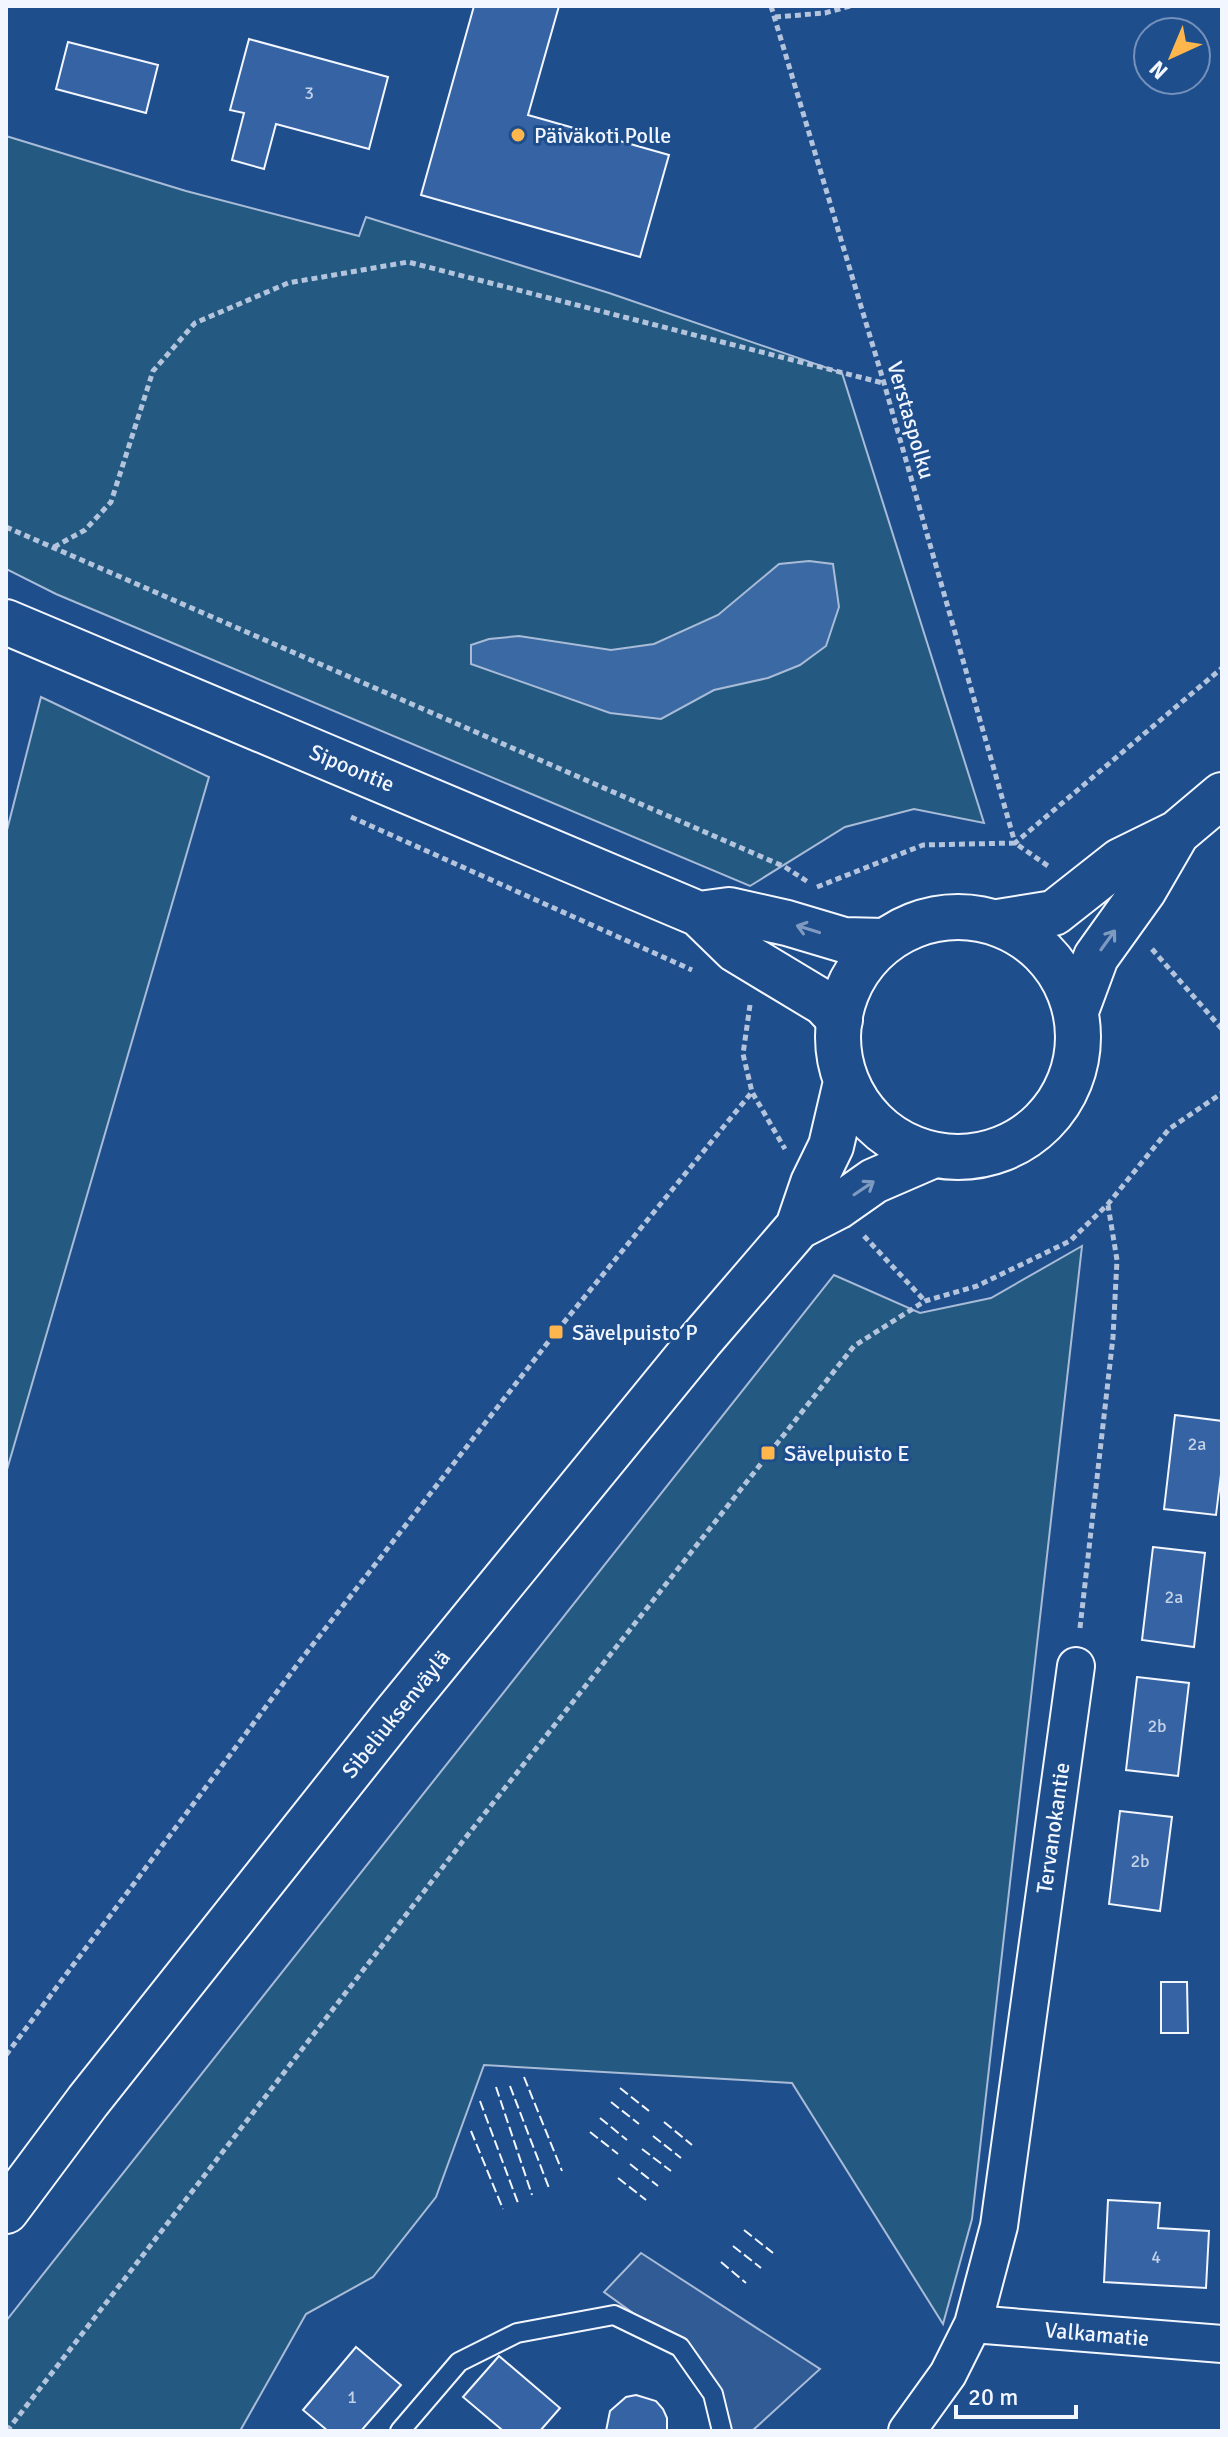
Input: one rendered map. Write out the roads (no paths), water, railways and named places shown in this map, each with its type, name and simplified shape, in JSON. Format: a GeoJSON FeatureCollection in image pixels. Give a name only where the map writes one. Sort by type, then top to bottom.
{"type":"FeatureCollection","features":[{"type":"Feature","properties":{"kind":"main road","name":"Sipoontie"},"geometry":{"type":"LineString","coordinates":[[6,622],[699,914],[736,950],[824,1003],[840,1020]]}},
{"type":"Feature","properties":{"kind":"main road"},"geometry":{"type":"LineString","coordinates":[[998,922],[1033,942],[1060,973],[1076,1011],[1078,1051],[1066,1090],[1057,1107],[1042,1123],[1010,1146],[973,1156],[934,1155],[897,1141],[867,1116],[846,1082],[838,1044],[840,1020],[842,1005],[858,969],[884,941],[919,923],[957,916],[998,922],[1054,913],[1120,861],[1177,833],[1222,795]]}},
{"type":"Feature","properties":{"kind":"main road"},"geometry":{"type":"LineString","coordinates":[[1076,1011],[1096,957],[1144,890],[1177,833]]}},
{"type":"Feature","properties":{"kind":"main road","name":"Sipoontie"},"geometry":{"type":"LineString","coordinates":[[699,914],[729,910],[844,940],[884,941]]}},
{"type":"Feature","properties":{"kind":"main road","name":"Sibeliuksenväylä"},"geometry":{"type":"LineString","coordinates":[[6,2211],[98,2089],[406,1701],[700,1341],[798,1227],[813,1183],[831,1146],[846,1082]]}},
{"type":"Feature","properties":{"kind":"main road","name":"Sibeliuksenväylä"},"geometry":{"type":"LineString","coordinates":[[798,1227],[837,1207],[874,1181],[934,1155]]}},
{"type":"Feature","properties":{"kind":"street","name":"Tervanokantie"},"geometry":{"type":"LineString","coordinates":[[907,2431],[948,2374],[973,2324],[999,2226],[1076,1666]]}},
{"type":"Feature","properties":{"kind":"street","name":"Valkamatie"},"geometry":{"type":"LineString","coordinates":[[973,2324],[1222,2344]]}},
{"type":"Feature","properties":{"kind":"lane"},"geometry":{"type":"LineString","coordinates":[[400,2431],[459,2362],[517,2333],[614,2315],[680,2347],[713,2394],[722,2431]]}},
{"type":"Feature","properties":{"kind":"place","name":"Päiväkoti Polle"},"geometry":{"type":"Point","coordinates":[518,135]}},
{"type":"Feature","properties":{"kind":"place","name":"Sävelpuisto P"},"geometry":{"type":"Point","coordinates":[556,1332]}},
{"type":"Feature","properties":{"kind":"place","name":"Sävelpuisto E"},"geometry":{"type":"Point","coordinates":[768,1453]}}]}
